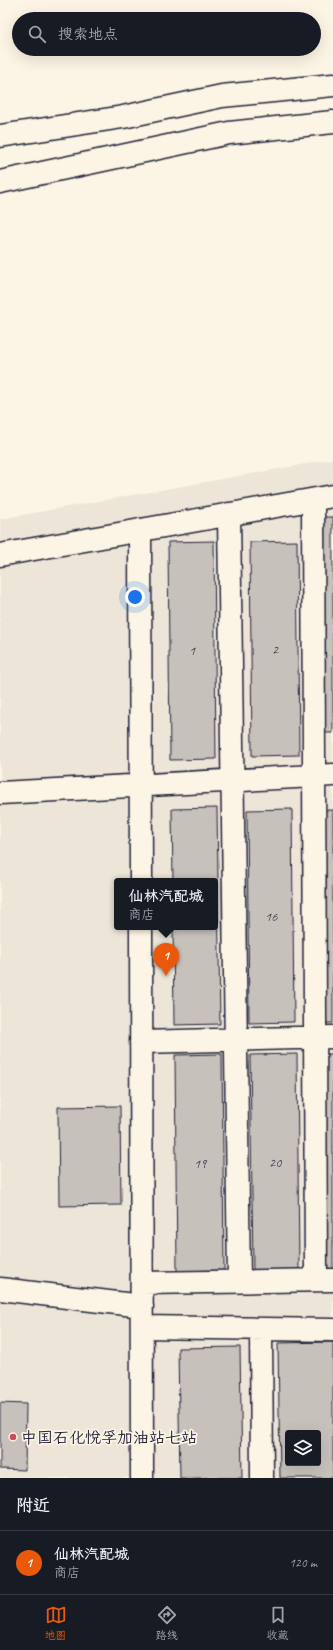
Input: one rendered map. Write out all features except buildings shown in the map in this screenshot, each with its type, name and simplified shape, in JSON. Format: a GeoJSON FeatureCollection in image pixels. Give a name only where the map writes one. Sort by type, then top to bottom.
{"type":"FeatureCollection","features":[{"type":"Feature","properties":{"kind":"lane"},"geometry":{"type":"LineString","coordinates":[[0,136],[123,117],[222,96],[333,85]]}},
{"type":"Feature","properties":{"kind":"lane"},"geometry":{"type":"LineString","coordinates":[[0,182],[229,133],[333,122]]}},
{"type":"Feature","properties":{"kind":"lane"},"geometry":{"type":"LineString","coordinates":[[0,555],[323,498],[324,1280],[142,1283]]}},
{"type":"Feature","properties":{"kind":"lane"},"geometry":{"type":"LineString","coordinates":[[229,514],[239,1281]]}},
{"type":"Feature","properties":{"kind":"lane"},"geometry":{"type":"LineString","coordinates":[[140,530],[141,878]]}},
{"type":"Feature","properties":{"kind":"lane"},"geometry":{"type":"LineString","coordinates":[[0,793],[323,776]]}},
{"type":"Feature","properties":{"kind":"lane"},"geometry":{"type":"LineString","coordinates":[[141,930],[142,1478]]}},
{"type":"Feature","properties":{"kind":"lane"},"geometry":{"type":"LineString","coordinates":[[141,1042],[324,1038]]}},
{"type":"Feature","properties":{"kind":"lane"},"geometry":{"type":"LineString","coordinates":[[0,1289],[142,1316],[261,1329],[333,1330]]}},
{"type":"Feature","properties":{"kind":"lane"},"geometry":{"type":"LineString","coordinates":[[261,1329],[262,1478]]}},
{"type":"Feature","properties":{"kind":"shaded area"},"geometry":{"type":"Polygon","coordinates":[[[333,459],[333,1478],[0,1478],[0,519],[333,459]]]}},
{"type":"Feature","properties":{"kind":"place","name":"仙林汽配城"},"geometry":{"type":"Point","coordinates":[166,976]}},
{"type":"Feature","properties":{"kind":"place","name":"中国石化悦孚加油站七站"},"geometry":{"type":"Point","coordinates":[13,1437]}}]}
